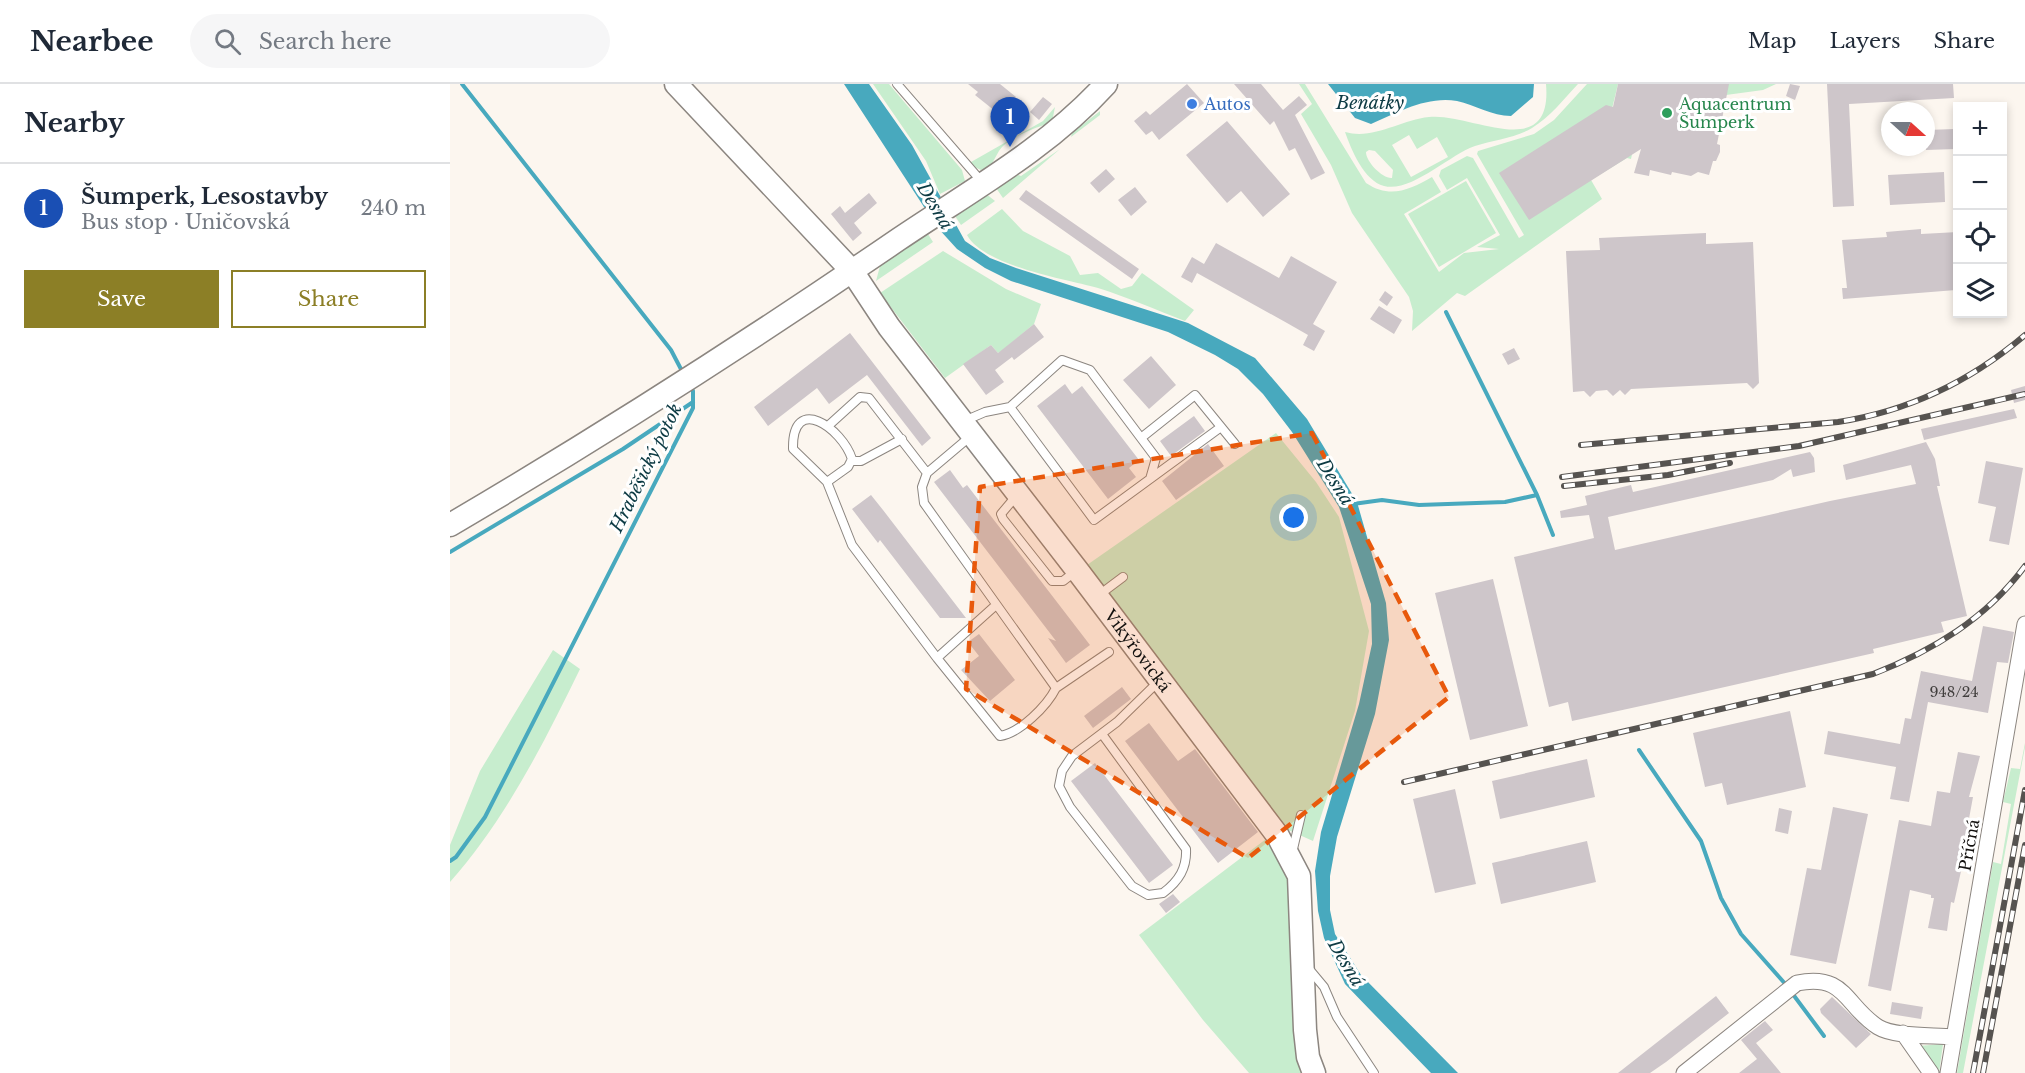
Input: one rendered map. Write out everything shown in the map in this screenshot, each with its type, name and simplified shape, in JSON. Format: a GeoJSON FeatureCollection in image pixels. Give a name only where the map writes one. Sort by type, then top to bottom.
{"type":"FeatureCollection","features":[{"type":"Feature","properties":{"kind":"street","name":"Vikýřovická"},"geometry":{"type":"LineString","coordinates":[[676,84],[852,271],[890,327],[1278,836],[1299,876],[1305,1030],[1308,1057],[1314,1073]]}},
{"type":"Feature","properties":{"kind":"street"},"geometry":{"type":"LineString","coordinates":[[450,525],[674,386],[974,189],[1060,129],[1106,84]]}},
{"type":"Feature","properties":{"kind":"street","name":"Příčná"},"geometry":{"type":"LineString","coordinates":[[1948,1073],[2025,624]]}},
{"type":"Feature","properties":{"kind":"street"},"geometry":{"type":"LineString","coordinates":[[1684,1073],[1797,983],[1817,979],[1836,986],[1879,1028],[1903,1033],[1953,1037]]}},
{"type":"Feature","properties":{"kind":"street"},"geometry":{"type":"LineString","coordinates":[[1903,1033],[1931,1073]]}},
{"type":"Feature","properties":{"kind":"lane"},"geometry":{"type":"LineString","coordinates":[[897,84],[974,189]]}},
{"type":"Feature","properties":{"kind":"lane"},"geometry":{"type":"LineString","coordinates":[[1056,688],[924,503],[922,487],[927,473],[985,412],[1010,407],[1062,360],[1090,370],[1156,458],[1150,479]]}},
{"type":"Feature","properties":{"kind":"lane"},"geometry":{"type":"LineString","coordinates":[[1141,438],[1195,395],[1234,444]]}},
{"type":"Feature","properties":{"kind":"lane"},"geometry":{"type":"LineString","coordinates":[[828,426],[860,397],[869,398],[927,473]]}},
{"type":"Feature","properties":{"kind":"lane"},"geometry":{"type":"LineString","coordinates":[[1010,407],[1094,520],[1221,427]]}},
{"type":"Feature","properties":{"kind":"lane"},"geometry":{"type":"LineString","coordinates":[[827,482],[848,467],[849,450],[828,426],[820,420],[808,419],[800,422],[793,436],[793,449],[827,482],[852,545],[937,658],[1000,736],[1010,735],[1045,703],[1056,688],[1109,652]]}},
{"type":"Feature","properties":{"kind":"lane"},"geometry":{"type":"LineString","coordinates":[[850,462],[861,461],[902,439]]}},
{"type":"Feature","properties":{"kind":"lane"},"geometry":{"type":"LineString","coordinates":[[1097,596],[1123,577]]}},
{"type":"Feature","properties":{"kind":"lane"},"geometry":{"type":"LineString","coordinates":[[937,658],[996,604]]}},
{"type":"Feature","properties":{"kind":"lane"},"geometry":{"type":"LineString","coordinates":[[1102,734],[1186,849],[1186,864],[1163,893],[1148,895],[1132,886],[1070,807],[1059,786],[1066,764],[1160,680]]}},
{"type":"Feature","properties":{"kind":"lane"},"geometry":{"type":"LineString","coordinates":[[1291,861],[1301,815]]}},
{"type":"Feature","properties":{"kind":"lane"},"geometry":{"type":"LineString","coordinates":[[1302,960],[1324,987],[1337,1017],[1374,1073]]}},
{"type":"Feature","properties":{"kind":"highlighted area"},"geometry":{"type":"Polygon","coordinates":[[[1312,433],[1449,697],[1248,858],[966,689],[980,487],[1312,433]]]}},
{"type":"Feature","properties":{"kind":"green space"},"geometry":{"type":"Polygon","coordinates":[[[873,84],[889,84],[962,170],[965,181],[940,194],[926,161],[873,84]]]}},
{"type":"Feature","properties":{"kind":"green space"},"geometry":{"type":"Polygon","coordinates":[[[1299,84],[1305,84],[1366,183],[1391,192],[1407,189],[1432,177],[1441,192],[1404,214],[1439,272],[1464,253],[1499,249],[1477,247],[1500,235],[1467,178],[1447,190],[1439,176],[1441,170],[1467,156],[1473,158],[1519,238],[1524,235],[1477,154],[1478,151],[1534,134],[1554,120],[1587,84],[1618,84],[1610,117],[1635,140],[1631,159],[1627,158],[1591,180],[1602,199],[1465,296],[1457,293],[1412,331],[1413,311],[1409,297],[1352,213],[1331,165],[1301,114],[1312,104],[1299,84]]]}},
{"type":"Feature","properties":{"kind":"green space"},"geometry":{"type":"Polygon","coordinates":[[[1546,84],[1578,84],[1551,113],[1532,128],[1511,137],[1475,146],[1418,179],[1395,187],[1384,186],[1370,178],[1359,164],[1345,132],[1356,134],[1377,132],[1429,117],[1446,117],[1506,129],[1523,129],[1536,123],[1545,108],[1546,84]],[[1409,135],[1392,145],[1411,177],[1448,157],[1437,137],[1417,149],[1409,135]],[[1375,151],[1366,152],[1372,165],[1384,176],[1392,178],[1393,170],[1375,151]]]}},
{"type":"Feature","properties":{"kind":"green space"},"geometry":{"type":"Polygon","coordinates":[[[1728,84],[1776,84],[1763,90],[1726,95],[1728,84]]]}},
{"type":"Feature","properties":{"kind":"green space"},"geometry":{"type":"Polygon","coordinates":[[[1055,107],[1052,122],[1008,142],[1000,149],[989,166],[981,170],[970,165],[971,162],[1043,121],[1055,107]]]}},
{"type":"Feature","properties":{"kind":"green space"},"geometry":{"type":"Polygon","coordinates":[[[1100,111],[1100,115],[1071,137],[1072,133],[1100,111]]]}},
{"type":"Feature","properties":{"kind":"green space"},"geometry":{"type":"Polygon","coordinates":[[[1060,149],[1003,198],[994,185],[1016,174],[1021,176],[1060,149]]]}},
{"type":"Feature","properties":{"kind":"green space"},"geometry":{"type":"Polygon","coordinates":[[[1466,181],[1496,233],[1439,267],[1408,214],[1466,181]]]}},
{"type":"Feature","properties":{"kind":"green space"},"geometry":{"type":"Polygon","coordinates":[[[985,193],[995,201],[961,225],[953,213],[985,193]]]}},
{"type":"Feature","properties":{"kind":"green space"},"geometry":{"type":"Polygon","coordinates":[[[1002,209],[1023,231],[1070,256],[1080,275],[1098,273],[1121,289],[1132,286],[1142,273],[1194,310],[1185,321],[1098,288],[1026,270],[990,255],[976,246],[967,235],[1002,209]]]}},
{"type":"Feature","properties":{"kind":"green space"},"geometry":{"type":"Polygon","coordinates":[[[926,231],[933,242],[876,281],[880,266],[926,231]]]}},
{"type":"Feature","properties":{"kind":"green space"},"geometry":{"type":"Polygon","coordinates":[[[943,251],[1006,289],[1041,304],[1034,324],[1003,350],[998,353],[991,345],[945,378],[880,293],[943,251]]]}},
{"type":"Feature","properties":{"kind":"green space"},"geometry":{"type":"Polygon","coordinates":[[[1276,433],[1316,482],[1339,517],[1369,631],[1355,711],[1313,841],[1286,829],[1087,565],[1276,433]]]}},
{"type":"Feature","properties":{"kind":"green space"},"geometry":{"type":"Polygon","coordinates":[[[553,650],[580,669],[538,753],[506,807],[450,882],[450,845],[480,771],[553,650]]]}},
{"type":"Feature","properties":{"kind":"green space"},"geometry":{"type":"Polygon","coordinates":[[[2025,743],[1963,1073],[1957,1073],[1993,862],[2001,864],[2011,804],[2003,802],[2011,768],[2020,769],[2025,743]]]}},
{"type":"Feature","properties":{"kind":"green space"},"geometry":{"type":"Polygon","coordinates":[[[1266,839],[1290,881],[1303,1073],[1249,1073],[1203,1020],[1139,935],[1266,839]]]}},
{"type":"Feature","properties":{"kind":"green space"},"geometry":{"type":"Polygon","coordinates":[[[1943,1044],[1939,1073],[1938,1073],[1918,1046],[1943,1044]]]}},
{"type":"Feature","properties":{"kind":"water","name":"Desná"},"geometry":{"type":"Polygon","coordinates":[[[844,84],[869,84],[912,145],[965,241],[990,258],[1016,268],[1188,323],[1255,358],[1307,419],[1357,502],[1386,603],[1389,640],[1375,714],[1337,837],[1330,876],[1330,910],[1335,934],[1361,975],[1458,1073],[1431,1073],[1345,984],[1324,938],[1318,911],[1315,871],[1321,832],[1359,704],[1372,644],[1371,604],[1339,507],[1292,432],[1263,394],[1238,369],[1168,332],[1011,281],[985,268],[957,249],[937,227],[844,84]]]}},
{"type":"Feature","properties":{"kind":"water","name":"Benátky"},"geometry":{"type":"Polygon","coordinates":[[[1328,84],[1534,84],[1533,97],[1511,116],[1497,114],[1457,101],[1445,100],[1423,103],[1371,124],[1355,118],[1328,84]]]}},
{"type":"Feature","properties":{"kind":"building"},"geometry":{"type":"Polygon","coordinates":[[[968,84],[1000,84],[1016,97],[1000,115],[975,95],[978,92],[968,84]]]}},
{"type":"Feature","properties":{"kind":"building"},"geometry":{"type":"Polygon","coordinates":[[[1187,84],[1204,103],[1159,140],[1152,131],[1146,135],[1134,121],[1146,111],[1150,115],[1187,84]]]}},
{"type":"Feature","properties":{"kind":"building"},"geometry":{"type":"Polygon","coordinates":[[[1234,84],[1261,84],[1283,110],[1299,96],[1307,105],[1295,115],[1325,173],[1311,180],[1295,148],[1289,151],[1274,121],[1270,125],[1234,84]]]}},
{"type":"Feature","properties":{"kind":"building"},"geometry":{"type":"Polygon","coordinates":[[[1618,84],[1729,84],[1717,144],[1720,145],[1720,152],[1716,161],[1713,161],[1709,175],[1698,172],[1691,176],[1672,172],[1671,175],[1650,170],[1649,176],[1634,173],[1641,149],[1529,220],[1499,173],[1606,105],[1613,107],[1618,84]]]}},
{"type":"Feature","properties":{"kind":"building"},"geometry":{"type":"Polygon","coordinates":[[[1790,84],[1800,86],[1795,100],[1786,96],[1790,84]]]}},
{"type":"Feature","properties":{"kind":"building"},"geometry":{"type":"Polygon","coordinates":[[[1827,84],[1953,84],[1954,98],[1849,104],[1854,206],[1833,207],[1827,84]]]}},
{"type":"Feature","properties":{"kind":"building"},"geometry":{"type":"Polygon","coordinates":[[[1043,97],[1052,104],[1039,120],[1030,112],[1043,97]]]}},
{"type":"Feature","properties":{"kind":"building"},"geometry":{"type":"Polygon","coordinates":[[[1227,121],[1290,194],[1263,217],[1241,191],[1227,203],[1186,155],[1227,121]]]}},
{"type":"Feature","properties":{"kind":"building"},"geometry":{"type":"Polygon","coordinates":[[[1953,129],[1953,149],[1935,150],[1935,130],[1953,129]]]}},
{"type":"Feature","properties":{"kind":"building"},"geometry":{"type":"Polygon","coordinates":[[[1106,169],[1115,179],[1099,193],[1090,183],[1106,169]]]}},
{"type":"Feature","properties":{"kind":"building"},"geometry":{"type":"Polygon","coordinates":[[[1944,172],[1945,202],[1890,205],[1888,175],[1944,172]]]}},
{"type":"Feature","properties":{"kind":"building"},"geometry":{"type":"Polygon","coordinates":[[[1135,187],[1147,202],[1131,216],[1118,200],[1135,187]]]}},
{"type":"Feature","properties":{"kind":"building"},"geometry":{"type":"Polygon","coordinates":[[[1026,190],[1139,269],[1132,279],[1019,199],[1026,190]]]}},
{"type":"Feature","properties":{"kind":"building"},"geometry":{"type":"Polygon","coordinates":[[[869,193],[877,203],[854,223],[862,233],[853,241],[831,214],[840,206],[845,213],[869,193]]]}},
{"type":"Feature","properties":{"kind":"building"},"geometry":{"type":"Polygon","coordinates":[[[1921,229],[1921,234],[1953,232],[1953,290],[1843,299],[1842,288],[1847,288],[1842,240],[1887,237],[1886,232],[1921,229]]]}},
{"type":"Feature","properties":{"kind":"building"},"geometry":{"type":"Polygon","coordinates":[[[1706,233],[1706,244],[1753,242],[1759,383],[1753,389],[1747,383],[1631,389],[1625,395],[1620,390],[1613,396],[1607,390],[1596,391],[1590,397],[1584,391],[1573,392],[1566,251],[1600,250],[1599,238],[1706,233]]]}},
{"type":"Feature","properties":{"kind":"building"},"geometry":{"type":"Polygon","coordinates":[[[1216,243],[1279,278],[1291,256],[1337,282],[1313,324],[1325,331],[1314,351],[1303,345],[1308,335],[1287,323],[1197,273],[1192,283],[1181,277],[1192,257],[1204,264],[1216,243]]]}},
{"type":"Feature","properties":{"kind":"building"},"geometry":{"type":"Polygon","coordinates":[[[1385,291],[1393,297],[1387,306],[1379,300],[1385,291]]]}},
{"type":"Feature","properties":{"kind":"building"},"geometry":{"type":"Polygon","coordinates":[[[1379,306],[1402,320],[1394,334],[1370,319],[1379,306]]]}},
{"type":"Feature","properties":{"kind":"building"},"geometry":{"type":"Polygon","coordinates":[[[1034,324],[1044,337],[1014,360],[1012,357],[995,370],[1004,382],[986,395],[963,364],[991,345],[998,353],[1034,324]]]}},
{"type":"Feature","properties":{"kind":"building"},"geometry":{"type":"Polygon","coordinates":[[[850,333],[931,438],[922,446],[867,375],[829,404],[817,388],[768,426],[754,407],[850,333]]]}},
{"type":"Feature","properties":{"kind":"building"},"geometry":{"type":"Polygon","coordinates":[[[1514,348],[1520,359],[1508,365],[1502,354],[1514,348]]]}},
{"type":"Feature","properties":{"kind":"building"},"geometry":{"type":"Polygon","coordinates":[[[1151,356],[1176,385],[1149,409],[1123,380],[1151,356]]]}},
{"type":"Feature","properties":{"kind":"building"},"geometry":{"type":"Polygon","coordinates":[[[1065,384],[1072,394],[1082,386],[1139,460],[1129,468],[1136,477],[1108,499],[1037,406],[1065,384]]]}},
{"type":"Feature","properties":{"kind":"building"},"geometry":{"type":"Polygon","coordinates":[[[2025,386],[2025,400],[2014,403],[2011,390],[2025,386]]]}},
{"type":"Feature","properties":{"kind":"building"},"geometry":{"type":"Polygon","coordinates":[[[2014,409],[2017,418],[1924,440],[1921,429],[2014,409]]]}},
{"type":"Feature","properties":{"kind":"building"},"geometry":{"type":"Polygon","coordinates":[[[1194,416],[1205,431],[1171,456],[1160,441],[1194,416]]]}},
{"type":"Feature","properties":{"kind":"building"},"geometry":{"type":"Polygon","coordinates":[[[1926,442],[1935,459],[1940,486],[1937,486],[1967,616],[1941,622],[1944,632],[1873,649],[1874,653],[1572,721],[1568,702],[1549,707],[1514,557],[1594,538],[1589,515],[1561,518],[1560,511],[1587,505],[1585,496],[1631,485],[1633,492],[1810,452],[1814,458],[1815,472],[1793,477],[1791,469],[1773,480],[1608,517],[1615,550],[1830,501],[1916,484],[1911,465],[1846,480],[1843,465],[1926,442]]]}},
{"type":"Feature","properties":{"kind":"building"},"geometry":{"type":"Polygon","coordinates":[[[1208,444],[1224,466],[1176,500],[1162,481],[1208,444]]]}},
{"type":"Feature","properties":{"kind":"building"},"geometry":{"type":"Polygon","coordinates":[[[1986,461],[2023,468],[2009,545],[1989,541],[1996,507],[1978,503],[1986,461]]]}},
{"type":"Feature","properties":{"kind":"building"},"geometry":{"type":"Polygon","coordinates":[[[950,470],[963,488],[967,485],[1090,645],[1066,663],[1048,638],[1056,641],[934,482],[950,470]]]}},
{"type":"Feature","properties":{"kind":"building"},"geometry":{"type":"Polygon","coordinates":[[[871,495],[966,618],[940,618],[880,540],[878,543],[852,509],[871,495]]]}},
{"type":"Feature","properties":{"kind":"building"},"geometry":{"type":"Polygon","coordinates":[[[1493,579],[1528,726],[1470,740],[1435,593],[1493,579]]]}},
{"type":"Feature","properties":{"kind":"building"},"geometry":{"type":"Polygon","coordinates":[[[1983,626],[2014,632],[2008,663],[1997,662],[1988,713],[1928,702],[1909,802],[1890,799],[1896,767],[1824,754],[1828,731],[1900,744],[1905,718],[1911,719],[1921,671],[1972,681],[1983,626]]]}},
{"type":"Feature","properties":{"kind":"building"},"geometry":{"type":"Polygon","coordinates":[[[979,634],[1015,680],[990,701],[961,670],[979,656],[968,642],[979,634]]]}},
{"type":"Feature","properties":{"kind":"building"},"geometry":{"type":"Polygon","coordinates":[[[1122,687],[1131,699],[1093,728],[1084,716],[1122,687]]]}},
{"type":"Feature","properties":{"kind":"building"},"geometry":{"type":"Polygon","coordinates":[[[1790,711],[1806,787],[1727,805],[1722,783],[1705,787],[1693,733],[1790,711]]]}},
{"type":"Feature","properties":{"kind":"building"},"geometry":{"type":"Polygon","coordinates":[[[1149,723],[1178,761],[1195,749],[1258,832],[1218,863],[1125,741],[1149,723]]]}},
{"type":"Feature","properties":{"kind":"building"},"geometry":{"type":"Polygon","coordinates":[[[1958,752],[1980,756],[1969,797],[1973,797],[1966,835],[1969,835],[1954,903],[1951,902],[1947,931],[1928,928],[1934,898],[1931,898],[1931,895],[1910,890],[1891,991],[1868,986],[1899,820],[1931,826],[1937,791],[1950,793],[1958,752]]]}},
{"type":"Feature","properties":{"kind":"building"},"geometry":{"type":"Polygon","coordinates":[[[1587,759],[1595,797],[1500,819],[1492,781],[1587,759]]]}},
{"type":"Feature","properties":{"kind":"building"},"geometry":{"type":"Polygon","coordinates":[[[1095,763],[1173,865],[1149,883],[1071,781],[1095,763]]]}},
{"type":"Feature","properties":{"kind":"building"},"geometry":{"type":"Polygon","coordinates":[[[1455,789],[1476,884],[1435,893],[1413,799],[1455,789]]]}},
{"type":"Feature","properties":{"kind":"building"},"geometry":{"type":"Polygon","coordinates":[[[1833,807],[1868,814],[1836,964],[1790,955],[1807,868],[1821,870],[1833,807]]]}},
{"type":"Feature","properties":{"kind":"building"},"geometry":{"type":"Polygon","coordinates":[[[1779,808],[1792,811],[1788,834],[1775,831],[1779,808]]]}},
{"type":"Feature","properties":{"kind":"building"},"geometry":{"type":"Polygon","coordinates":[[[1587,841],[1596,882],[1501,904],[1492,863],[1587,841]]]}},
{"type":"Feature","properties":{"kind":"building"},"geometry":{"type":"Polygon","coordinates":[[[1173,894],[1180,902],[1166,913],[1159,904],[1173,894]]]}},
{"type":"Feature","properties":{"kind":"building"},"geometry":{"type":"Polygon","coordinates":[[[1716,996],[1729,1013],[1650,1073],[1618,1073],[1716,996]]]}},
{"type":"Feature","properties":{"kind":"building"},"geometry":{"type":"Polygon","coordinates":[[[1832,997],[1871,1034],[1856,1048],[1821,1013],[1820,1009],[1832,997]]]}},
{"type":"Feature","properties":{"kind":"building"},"geometry":{"type":"Polygon","coordinates":[[[1892,1002],[1923,1007],[1921,1019],[1890,1014],[1892,1002]]]}},
{"type":"Feature","properties":{"kind":"building"},"geometry":{"type":"Polygon","coordinates":[[[1765,1021],[1773,1030],[1756,1043],[1781,1073],[1739,1073],[1757,1059],[1741,1040],[1765,1021]]]}},
{"type":"Feature","properties":{"kind":"waterway","name":"Hraběšický potok"},"geometry":{"type":"LineString","coordinates":[[462,84],[671,350],[683,373]]}},
{"type":"Feature","properties":{"kind":"waterway"},"geometry":{"type":"LineString","coordinates":[[1446,312],[1537,495],[1553,535]]}},
{"type":"Feature","properties":{"kind":"waterway","name":"Hraběšický potok"},"geometry":{"type":"LineString","coordinates":[[450,861],[456,857],[485,817],[693,408],[693,391],[690,385]]}},
{"type":"Feature","properties":{"kind":"waterway"},"geometry":{"type":"LineString","coordinates":[[450,552],[623,449],[693,402]]}},
{"type":"Feature","properties":{"kind":"waterway","name":"Desná"},"geometry":{"type":"LineString","coordinates":[[1353,504],[1382,500],[1419,505],[1505,502],[1537,495]]}},
{"type":"Feature","properties":{"kind":"waterway"},"geometry":{"type":"LineString","coordinates":[[1639,750],[1701,841],[1721,898],[1741,934],[1788,987]]}},
{"type":"Feature","properties":{"kind":"waterway"},"geometry":{"type":"LineString","coordinates":[[1792,993],[1824,1036]]}},
{"type":"Feature","properties":{"kind":"railway"},"geometry":{"type":"LineString","coordinates":[[1581,445],[1838,422],[1864,417],[1938,392],[1983,366],[2025,335]]}},
{"type":"Feature","properties":{"kind":"railway"},"geometry":{"type":"LineString","coordinates":[[1562,477],[1799,446],[2025,394]]}},
{"type":"Feature","properties":{"kind":"railway"},"geometry":{"type":"LineString","coordinates":[[1564,486],[1668,475],[1730,463]]}},
{"type":"Feature","properties":{"kind":"railway"},"geometry":{"type":"LineString","coordinates":[[1404,782],[1873,674],[1916,655],[1956,631],[1993,602],[2025,566]]}},
{"type":"Feature","properties":{"kind":"railway"},"geometry":{"type":"LineString","coordinates":[[1973,1073],[2025,790]]}},
{"type":"Feature","properties":{"kind":"railway"},"geometry":{"type":"LineString","coordinates":[[1983,1073],[2025,845]]}},
{"type":"Feature","properties":{"kind":"place","name":"Autos"},"geometry":{"type":"Point","coordinates":[1192,104]}},
{"type":"Feature","properties":{"kind":"place","name":"Aquacentrum Šumperk"},"geometry":{"type":"Point","coordinates":[1667,113]}},
{"type":"Feature","properties":{"kind":"place","name":"Šumperk, Lesostavby"},"geometry":{"type":"Point","coordinates":[1010,147]}}]}
